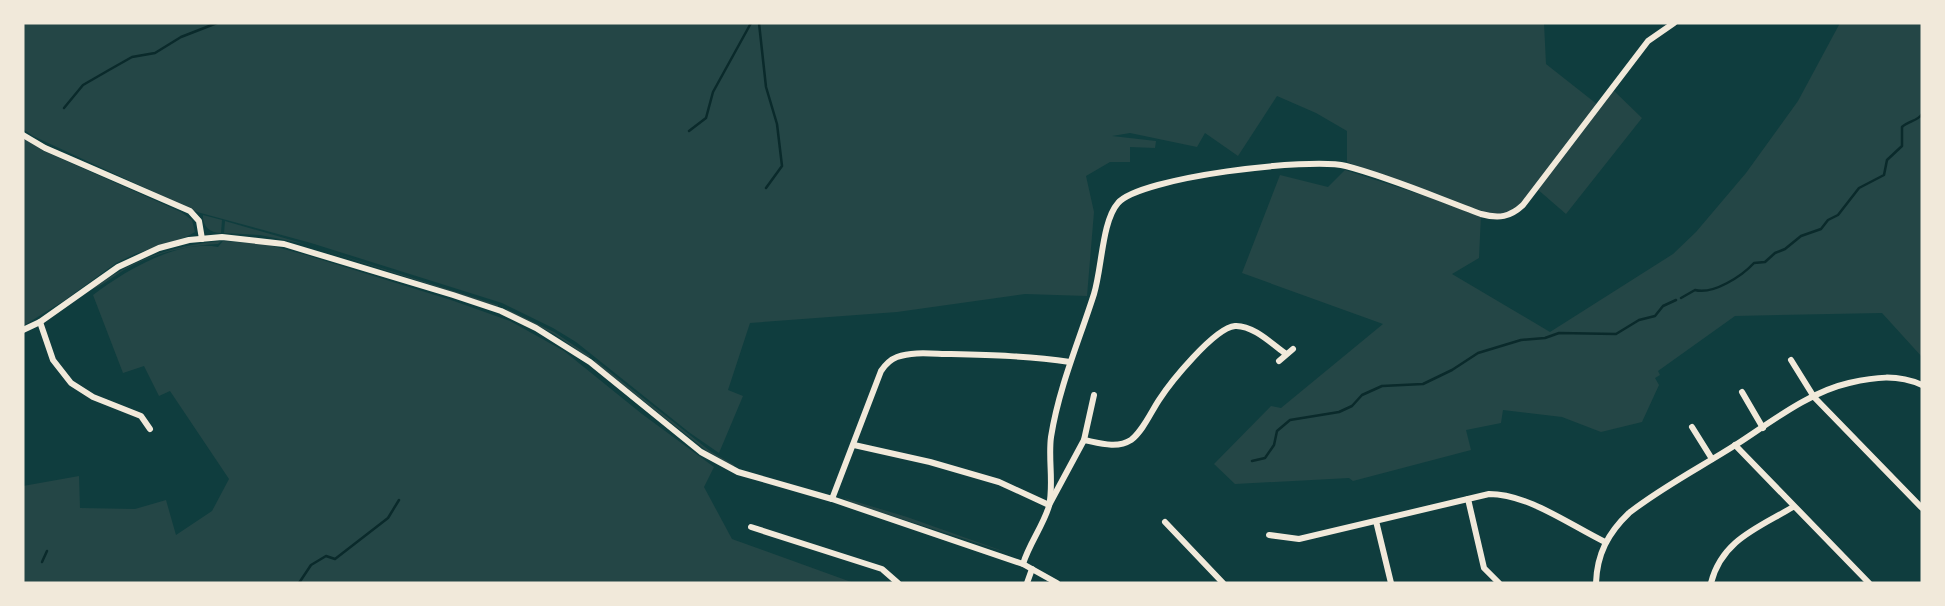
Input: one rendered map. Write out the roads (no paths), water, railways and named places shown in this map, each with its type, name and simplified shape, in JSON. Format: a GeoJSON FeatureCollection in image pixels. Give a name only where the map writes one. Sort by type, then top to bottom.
{"type":"FeatureCollection","features":[{"type":"Feature","properties":{"kind":"street"},"geometry":{"type":"LineString","coordinates":[[1049,505],[1051,439],[1070,362],[1102,262],[1107,222],[1119,201],[1136,190],[1159,184],[1274,166],[1329,163],[1345,166],[1481,214],[1492,217],[1513,214],[1523,205],[1648,41],[1674,23]]}},
{"type":"Feature","properties":{"kind":"street"},"geometry":{"type":"LineString","coordinates":[[23,135],[45,148],[190,211],[199,221],[202,239]]}},
{"type":"Feature","properties":{"kind":"street"},"geometry":{"type":"LineString","coordinates":[[23,330],[40,322],[136,257],[177,243],[240,238],[284,244],[501,312],[536,328],[590,362],[715,461],[738,472],[832,499],[1023,564],[1057,583]]}},
{"type":"Feature","properties":{"kind":"street"},"geometry":{"type":"LineString","coordinates":[[40,322],[53,360],[62,374],[93,397],[141,416],[150,429]]}},
{"type":"Feature","properties":{"kind":"street"},"geometry":{"type":"LineString","coordinates":[[1084,440],[1118,445],[1131,440],[1166,388],[1193,364],[1213,339],[1233,326],[1264,337],[1286,354]]}},
{"type":"Feature","properties":{"kind":"street"},"geometry":{"type":"LineString","coordinates":[[1279,360],[1293,349]]}},
{"type":"Feature","properties":{"kind":"street"},"geometry":{"type":"LineString","coordinates":[[832,499],[881,371],[895,357],[924,354],[1035,356],[1070,362]]}},
{"type":"Feature","properties":{"kind":"street"},"geometry":{"type":"LineString","coordinates":[[1791,360],[1814,397],[1922,508]]}},
{"type":"Feature","properties":{"kind":"street"},"geometry":{"type":"LineString","coordinates":[[1596,583],[1598,560],[1605,542],[1618,523],[1634,509],[1814,397],[1848,383],[1887,376],[1922,386]]}},
{"type":"Feature","properties":{"kind":"street"},"geometry":{"type":"LineString","coordinates":[[1742,392],[1763,428]]}},
{"type":"Feature","properties":{"kind":"street"},"geometry":{"type":"LineString","coordinates":[[1023,564],[1049,505],[1084,440],[1094,396]]}},
{"type":"Feature","properties":{"kind":"street"},"geometry":{"type":"LineString","coordinates":[[1692,427],[1712,459]]}},
{"type":"Feature","properties":{"kind":"street"},"geometry":{"type":"LineString","coordinates":[[854,445],[930,462],[999,482],[1049,505]]}},
{"type":"Feature","properties":{"kind":"street"},"geometry":{"type":"LineString","coordinates":[[1735,445],[1869,583]]}},
{"type":"Feature","properties":{"kind":"street"},"geometry":{"type":"LineString","coordinates":[[1269,535],[1299,539],[1489,494],[1512,496],[1605,542]]}},
{"type":"Feature","properties":{"kind":"street"},"geometry":{"type":"LineString","coordinates":[[1468,499],[1484,568],[1499,583]]}},
{"type":"Feature","properties":{"kind":"street"},"geometry":{"type":"LineString","coordinates":[[1711,583],[1717,565],[1733,544],[1793,507]]}},
{"type":"Feature","properties":{"kind":"street"},"geometry":{"type":"LineString","coordinates":[[1376,521],[1391,583]]}},
{"type":"Feature","properties":{"kind":"street"},"geometry":{"type":"LineString","coordinates":[[1166,522],[1223,583]]}},
{"type":"Feature","properties":{"kind":"street"},"geometry":{"type":"LineString","coordinates":[[751,527],[882,569],[898,583]]}},
{"type":"Feature","properties":{"kind":"street"},"geometry":{"type":"LineString","coordinates":[[1027,583],[1032,569]]}},
{"type":"Feature","properties":{"kind":"waterway"},"geometry":{"type":"LineString","coordinates":[[64,108],[83,85],[132,57],[155,53],[181,37],[217,23]]}},
{"type":"Feature","properties":{"kind":"waterway"},"geometry":{"type":"LineString","coordinates":[[689,131],[706,118],[713,92],[751,23]]}},
{"type":"Feature","properties":{"kind":"waterway"},"geometry":{"type":"LineString","coordinates":[[759,23],[766,87],[777,124],[782,166],[766,188]]}},
{"type":"Feature","properties":{"kind":"waterway"},"geometry":{"type":"LineString","coordinates":[[1681,298],[1695,290],[1710,290],[1727,283],[1754,263],[1765,262],[1801,236],[1821,229],[1828,220],[1838,215],[1859,188],[1884,175],[1887,160],[1902,146],[1902,127],[1922,114]]}},
{"type":"Feature","properties":{"kind":"waterway"},"geometry":{"type":"LineString","coordinates":[[1252,461],[1265,458],[1274,445],[1277,431],[1290,420],[1339,412],[1352,406],[1362,395],[1382,386],[1423,384],[1478,353],[1521,340],[1545,338],[1559,333],[1616,334],[1639,320],[1655,316],[1663,306],[1676,300]]}},
{"type":"Feature","properties":{"kind":"waterway"},"geometry":{"type":"LineString","coordinates":[[299,583],[311,565],[326,556],[335,559],[388,518],[399,500]]}},
{"type":"Feature","properties":{"kind":"waterway"},"geometry":{"type":"LineString","coordinates":[[42,562],[47,551]]}}]}
